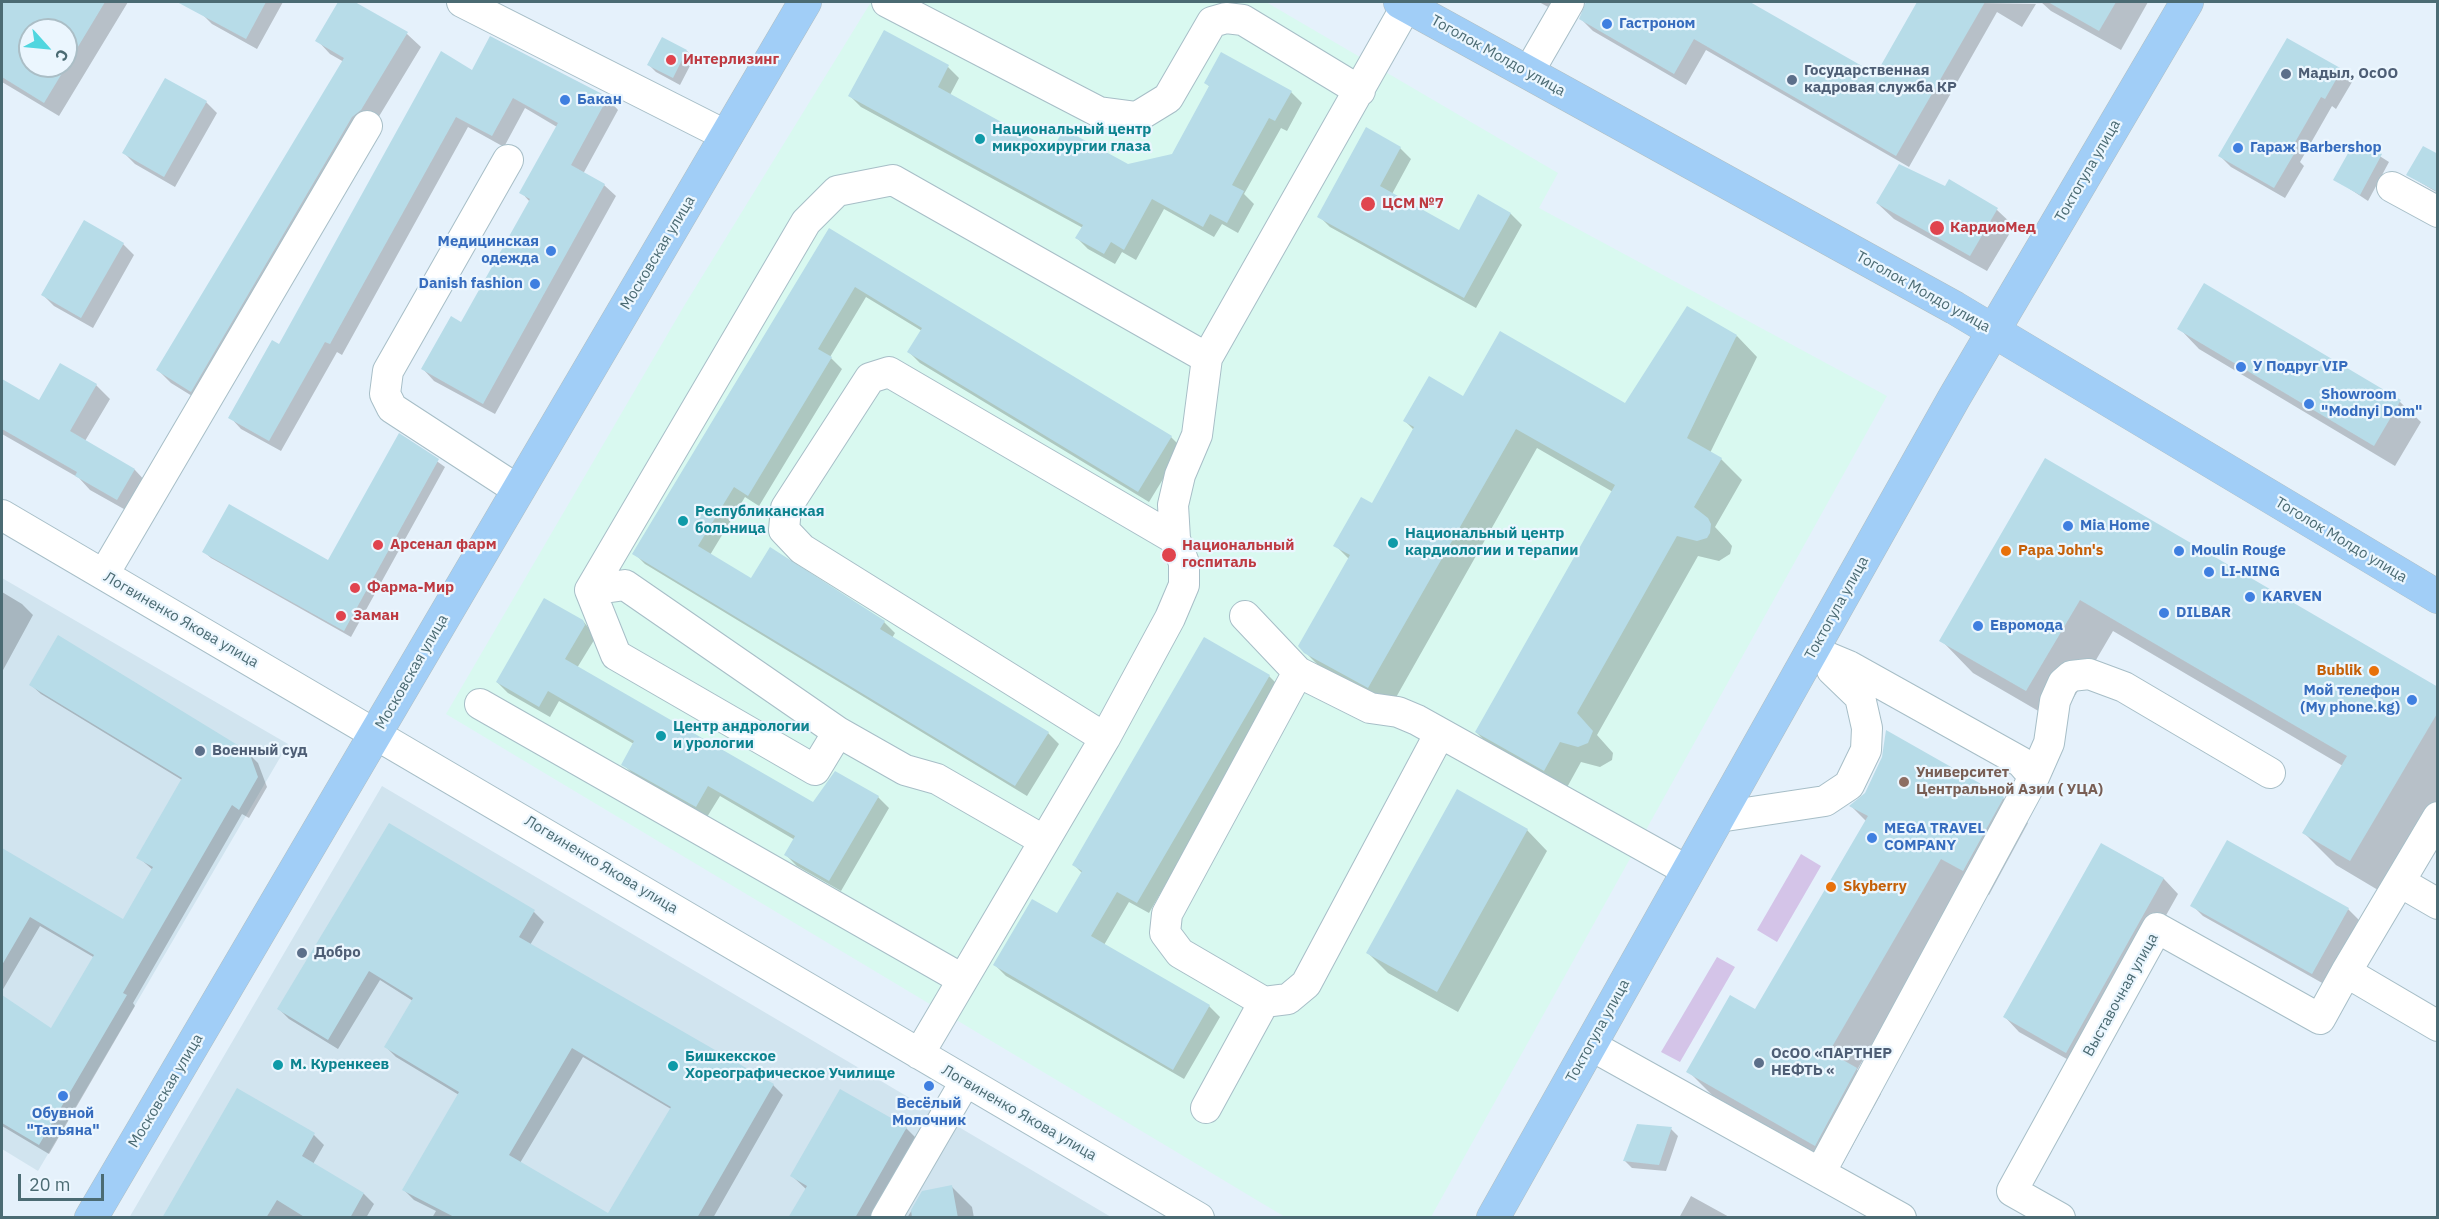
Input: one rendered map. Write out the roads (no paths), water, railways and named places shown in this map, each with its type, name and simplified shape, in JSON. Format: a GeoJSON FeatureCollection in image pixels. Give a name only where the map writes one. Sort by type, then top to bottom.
{"type":"FeatureCollection","features":[{"type":"Feature","properties":{"kind":"main road","name":"Московская улица"},"geometry":{"type":"LineString","coordinates":[[91,1218],[805,2]]}},
{"type":"Feature","properties":{"kind":"main road","name":"Токтогула улица"},"geometry":{"type":"LineString","coordinates":[[1493,1218],[1993,331],[2187,2]]}},
{"type":"Feature","properties":{"kind":"main road","name":"Тоголок Молдо улица"},"geometry":{"type":"LineString","coordinates":[[1403,3],[1993,331],[2438,597]]}},
{"type":"Feature","properties":{"kind":"street"},"geometry":{"type":"LineString","coordinates":[[887,2],[1099,112],[1137,117],[1168,98],[1212,22],[1226,18],[1243,20],[1360,91]]}},
{"type":"Feature","properties":{"kind":"street"},"geometry":{"type":"LineString","coordinates":[[1528,73],[1569,2]]}},
{"type":"Feature","properties":{"kind":"street"},"geometry":{"type":"LineString","coordinates":[[919,1054],[1105,738],[1170,618],[1184,585],[1184,563],[1174,539],[1173,505],[1180,475],[1197,435],[1207,358],[1360,91],[1403,3]]}},
{"type":"Feature","properties":{"kind":"street"},"geometry":{"type":"LineString","coordinates":[[476,5],[727,136]]}},
{"type":"Feature","properties":{"kind":"street"},"geometry":{"type":"LineString","coordinates":[[104,574],[368,126]]}},
{"type":"Feature","properties":{"kind":"street"},"geometry":{"type":"LineString","coordinates":[[508,160],[388,371],[385,394],[392,408],[518,490]]}},
{"type":"Feature","properties":{"kind":"street"},"geometry":{"type":"LineString","coordinates":[[590,590],[806,222],[837,191],[892,180],[1207,358]]}},
{"type":"Feature","properties":{"kind":"street"},"geometry":{"type":"LineString","coordinates":[[2392,187],[2438,213]]}},
{"type":"Feature","properties":{"kind":"street"},"geometry":{"type":"LineString","coordinates":[[1105,738],[802,549],[784,530],[786,508],[870,378],[889,372],[1174,539]]}},
{"type":"Feature","properties":{"kind":"street","name":"Логвиненко Якова улица"},"geometry":{"type":"LineString","coordinates":[[2,514],[1199,1218]]}},
{"type":"Feature","properties":{"kind":"street"},"geometry":{"type":"LineString","coordinates":[[590,590],[625,585],[838,732],[905,770],[937,778],[1043,840]]}},
{"type":"Feature","properties":{"kind":"street"},"geometry":{"type":"LineString","coordinates":[[590,590],[616,655],[701,706],[815,770],[838,732]]}},
{"type":"Feature","properties":{"kind":"street"},"geometry":{"type":"LineString","coordinates":[[1245,616],[1298,672],[1370,708],[1398,712],[1440,733],[1688,871]]}},
{"type":"Feature","properties":{"kind":"street"},"geometry":{"type":"LineString","coordinates":[[1813,651],[1849,666],[2021,762],[2034,777]]}},
{"type":"Feature","properties":{"kind":"street"},"geometry":{"type":"LineString","coordinates":[[1719,817],[1825,801],[1849,785],[1866,750],[1867,728],[1860,697],[1813,651]]}},
{"type":"Feature","properties":{"kind":"street"},"geometry":{"type":"LineString","coordinates":[[1298,672],[1167,914],[1165,933],[1180,953],[1263,1002],[1288,999],[1306,984],[1440,733]]}},
{"type":"Feature","properties":{"kind":"street"},"geometry":{"type":"LineString","coordinates":[[1820,1173],[2034,777],[2049,743],[2055,701],[2063,683],[2071,676],[2089,674],[2124,687],[2270,773]]}},
{"type":"Feature","properties":{"kind":"street"},"geometry":{"type":"LineString","coordinates":[[480,704],[962,979]]}},
{"type":"Feature","properties":{"kind":"street"},"geometry":{"type":"LineString","coordinates":[[2438,817],[2346,972],[2438,1026]]}},
{"type":"Feature","properties":{"kind":"street"},"geometry":{"type":"LineString","coordinates":[[2400,882],[2438,904]]}},
{"type":"Feature","properties":{"kind":"street","name":"Выставочная улица"},"geometry":{"type":"LineString","coordinates":[[2060,1218],[2012,1191],[2157,928],[2320,1019],[2346,972]]}},
{"type":"Feature","properties":{"kind":"street"},"geometry":{"type":"LineString","coordinates":[[1206,1108],[1263,1002]]}},
{"type":"Feature","properties":{"kind":"street"},"geometry":{"type":"LineString","coordinates":[[1590,1046],[1901,1218]]}},
{"type":"Feature","properties":{"kind":"street"},"geometry":{"type":"LineString","coordinates":[[886,1218],[965,1082]]}},
{"type":"Feature","properties":{"kind":"place","name":"Гастроном"},"geometry":{"type":"Point","coordinates":[1607,24]}},
{"type":"Feature","properties":{"kind":"place","name":"Интерлизинг"},"geometry":{"type":"Point","coordinates":[671,60]}},
{"type":"Feature","properties":{"kind":"place","name":"Мадыл, ОсОО"},"geometry":{"type":"Point","coordinates":[2286,74]}},
{"type":"Feature","properties":{"kind":"place","name":"Государственная кадровая служба КР"},"geometry":{"type":"Point","coordinates":[1792,80]}},
{"type":"Feature","properties":{"kind":"place","name":"Бакан"},"geometry":{"type":"Point","coordinates":[565,100]}},
{"type":"Feature","properties":{"kind":"place","name":"Национальный центр микрохирургии глаза"},"geometry":{"type":"Point","coordinates":[980,139]}},
{"type":"Feature","properties":{"kind":"place","name":"Гараж Barbershop"},"geometry":{"type":"Point","coordinates":[2238,148]}},
{"type":"Feature","properties":{"kind":"place","name":"ЦСМ №7"},"geometry":{"type":"Point","coordinates":[1368,204]}},
{"type":"Feature","properties":{"kind":"place","name":"КардиоМед"},"geometry":{"type":"Point","coordinates":[1937,228]}},
{"type":"Feature","properties":{"kind":"place","name":"Медицинская одежда"},"geometry":{"type":"Point","coordinates":[551,251]}},
{"type":"Feature","properties":{"kind":"place","name":"Danish fashion"},"geometry":{"type":"Point","coordinates":[535,284]}},
{"type":"Feature","properties":{"kind":"place","name":"У Подруг VIP"},"geometry":{"type":"Point","coordinates":[2241,367]}},
{"type":"Feature","properties":{"kind":"place","name":"Showroom \"Modnyi Dom\""},"geometry":{"type":"Point","coordinates":[2309,404]}},
{"type":"Feature","properties":{"kind":"place","name":"Республиканская больница"},"geometry":{"type":"Point","coordinates":[683,521]}},
{"type":"Feature","properties":{"kind":"place","name":"Mia Home"},"geometry":{"type":"Point","coordinates":[2068,526]}},
{"type":"Feature","properties":{"kind":"place","name":"Национальный центр кардиологии и терапии"},"geometry":{"type":"Point","coordinates":[1393,543]}},
{"type":"Feature","properties":{"kind":"place","name":"Арсенал фарм"},"geometry":{"type":"Point","coordinates":[378,545]}},
{"type":"Feature","properties":{"kind":"place","name":"Papa John's"},"geometry":{"type":"Point","coordinates":[2006,551]}},
{"type":"Feature","properties":{"kind":"place","name":"Moulin Rouge"},"geometry":{"type":"Point","coordinates":[2179,551]}},
{"type":"Feature","properties":{"kind":"place","name":"Национальный госпиталь"},"geometry":{"type":"Point","coordinates":[1169,555]}},
{"type":"Feature","properties":{"kind":"place","name":"LI-NING"},"geometry":{"type":"Point","coordinates":[2209,572]}},
{"type":"Feature","properties":{"kind":"place","name":"Фарма-Мир"},"geometry":{"type":"Point","coordinates":[355,588]}},
{"type":"Feature","properties":{"kind":"place","name":"KARVEN"},"geometry":{"type":"Point","coordinates":[2250,597]}},
{"type":"Feature","properties":{"kind":"place","name":"DILBAR"},"geometry":{"type":"Point","coordinates":[2164,613]}},
{"type":"Feature","properties":{"kind":"place","name":"Заман"},"geometry":{"type":"Point","coordinates":[341,616]}},
{"type":"Feature","properties":{"kind":"place","name":"Евромода"},"geometry":{"type":"Point","coordinates":[1978,626]}},
{"type":"Feature","properties":{"kind":"place","name":"Bublik"},"geometry":{"type":"Point","coordinates":[2374,671]}},
{"type":"Feature","properties":{"kind":"place","name":"Мой телефон (My phone.kg)"},"geometry":{"type":"Point","coordinates":[2412,700]}},
{"type":"Feature","properties":{"kind":"place","name":"Центр андрологии и урологии"},"geometry":{"type":"Point","coordinates":[661,736]}},
{"type":"Feature","properties":{"kind":"place","name":"Военный суд"},"geometry":{"type":"Point","coordinates":[200,751]}},
{"type":"Feature","properties":{"kind":"place","name":"Университет Центральной Азии ( УЦА)"},"geometry":{"type":"Point","coordinates":[1904,782]}},
{"type":"Feature","properties":{"kind":"place","name":"MEGA TRAVEL COMPANY"},"geometry":{"type":"Point","coordinates":[1872,838]}},
{"type":"Feature","properties":{"kind":"place","name":"Skyberry"},"geometry":{"type":"Point","coordinates":[1831,887]}},
{"type":"Feature","properties":{"kind":"place","name":"Добро"},"geometry":{"type":"Point","coordinates":[302,953]}},
{"type":"Feature","properties":{"kind":"place","name":"ОсОО «ПАРТНЕР НЕФТЬ «"},"geometry":{"type":"Point","coordinates":[1759,1063]}},
{"type":"Feature","properties":{"kind":"place","name":"М. Куренкеев"},"geometry":{"type":"Point","coordinates":[278,1065]}},
{"type":"Feature","properties":{"kind":"place","name":"Бишкекское Хореографическое Училище"},"geometry":{"type":"Point","coordinates":[673,1066]}},
{"type":"Feature","properties":{"kind":"place","name":"Весёлый Молочник"},"geometry":{"type":"Point","coordinates":[929,1086]}},
{"type":"Feature","properties":{"kind":"place","name":"Обувной \"Татьяна\""},"geometry":{"type":"Point","coordinates":[63,1096]}}]}
